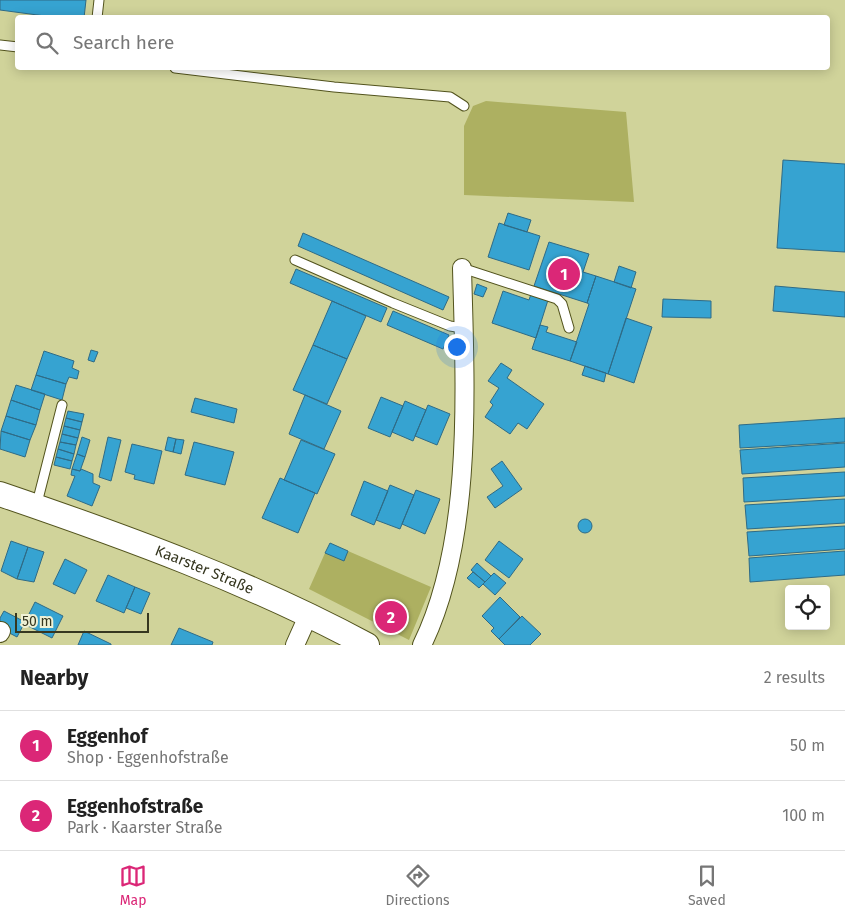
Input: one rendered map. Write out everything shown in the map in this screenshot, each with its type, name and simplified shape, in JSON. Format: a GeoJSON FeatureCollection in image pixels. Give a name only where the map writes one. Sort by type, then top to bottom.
{"type":"FeatureCollection","features":[{"type":"Feature","properties":{"kind":"main road","name":"Kaarster Straße"},"geometry":{"type":"LineString","coordinates":[[0,494],[162,551],[262,593],[367,645]]}},
{"type":"Feature","properties":{"kind":"street"},"geometry":{"type":"LineString","coordinates":[[422,645],[433,623],[453,545],[462,462],[462,268]]}},
{"type":"Feature","properties":{"kind":"street"},"geometry":{"type":"LineString","coordinates":[[295,645],[308,616]]}},
{"type":"Feature","properties":{"kind":"lane"},"geometry":{"type":"LineString","coordinates":[[97,15],[99,0]]}},
{"type":"Feature","properties":{"kind":"lane"},"geometry":{"type":"LineString","coordinates":[[0,45],[15,47]]}},
{"type":"Feature","properties":{"kind":"lane"},"geometry":{"type":"LineString","coordinates":[[192,70],[334,87],[450,98],[464,106]]}},
{"type":"Feature","properties":{"kind":"lane"},"geometry":{"type":"LineString","coordinates":[[295,260],[434,320],[450,326],[463,328]]}},
{"type":"Feature","properties":{"kind":"lane"},"geometry":{"type":"LineString","coordinates":[[462,268],[557,299],[562,304],[569,328]]}},
{"type":"Feature","properties":{"kind":"lane"},"geometry":{"type":"LineString","coordinates":[[36,507],[62,405]]}},
{"type":"Feature","properties":{"kind":"green space"},"geometry":{"type":"Polygon","coordinates":[[[486,101],[626,112],[634,202],[464,195],[464,126],[473,106],[486,101]]]}},
{"type":"Feature","properties":{"kind":"green space"},"geometry":{"type":"Polygon","coordinates":[[[348,551],[431,587],[409,640],[309,589],[325,553],[348,551]]]}},
{"type":"Feature","properties":{"kind":"building"},"geometry":{"type":"Polygon","coordinates":[[[0,0],[86,0],[84,15],[38,15],[0,10],[0,0]]]}},
{"type":"Feature","properties":{"kind":"building"},"geometry":{"type":"Polygon","coordinates":[[[783,160],[845,164],[845,252],[777,248],[783,160]]]}},
{"type":"Feature","properties":{"kind":"building"},"geometry":{"type":"Polygon","coordinates":[[[508,213],[531,220],[527,232],[504,225],[508,213]]]}},
{"type":"Feature","properties":{"kind":"building"},"geometry":{"type":"Polygon","coordinates":[[[499,223],[540,236],[529,270],[488,257],[499,223]]]}},
{"type":"Feature","properties":{"kind":"building"},"geometry":{"type":"Polygon","coordinates":[[[303,233],[449,297],[443,310],[298,246],[303,233]]]}},
{"type":"Feature","properties":{"kind":"building"},"geometry":{"type":"Polygon","coordinates":[[[549,242],[589,254],[583,272],[596,276],[587,303],[534,286],[549,242]]]}},
{"type":"Feature","properties":{"kind":"building"},"geometry":{"type":"Polygon","coordinates":[[[619,266],[636,272],[631,288],[614,282],[619,266]]]}},
{"type":"Feature","properties":{"kind":"building"},"geometry":{"type":"Polygon","coordinates":[[[296,269],[387,308],[381,322],[290,283],[296,269]]]}},
{"type":"Feature","properties":{"kind":"building"},"geometry":{"type":"Polygon","coordinates":[[[596,276],[636,289],[608,374],[570,361],[596,276]]]}},
{"type":"Feature","properties":{"kind":"building"},"geometry":{"type":"Polygon","coordinates":[[[477,284],[487,288],[483,297],[474,294],[477,284]]]}},
{"type":"Feature","properties":{"kind":"building"},"geometry":{"type":"Polygon","coordinates":[[[775,286],[845,292],[845,317],[773,311],[775,286]]]}},
{"type":"Feature","properties":{"kind":"building"},"geometry":{"type":"Polygon","coordinates":[[[503,291],[529,300],[531,294],[548,300],[536,338],[492,323],[503,291]]]}},
{"type":"Feature","properties":{"kind":"building"},"geometry":{"type":"Polygon","coordinates":[[[663,299],[711,301],[711,318],[662,317],[663,299]]]}},
{"type":"Feature","properties":{"kind":"building"},"geometry":{"type":"Polygon","coordinates":[[[332,301],[366,316],[347,359],[313,345],[332,301]]]}},
{"type":"Feature","properties":{"kind":"building"},"geometry":{"type":"Polygon","coordinates":[[[393,311],[449,335],[443,349],[387,325],[393,311]]]}},
{"type":"Feature","properties":{"kind":"building"},"geometry":{"type":"Polygon","coordinates":[[[626,318],[652,327],[634,383],[608,374],[626,318]]]}},
{"type":"Feature","properties":{"kind":"building"},"geometry":{"type":"Polygon","coordinates":[[[540,325],[548,327],[546,332],[577,342],[570,361],[532,349],[540,325]]]}},
{"type":"Feature","properties":{"kind":"building"},"geometry":{"type":"Polygon","coordinates":[[[313,345],[347,359],[327,404],[293,390],[313,345]]]}},
{"type":"Feature","properties":{"kind":"building"},"geometry":{"type":"Polygon","coordinates":[[[91,350],[98,352],[94,362],[88,360],[91,350]]]}},
{"type":"Feature","properties":{"kind":"building"},"geometry":{"type":"Polygon","coordinates":[[[44,351],[74,361],[72,368],[79,371],[77,379],[69,377],[66,384],[36,375],[44,351]]]}},
{"type":"Feature","properties":{"kind":"building"},"geometry":{"type":"Polygon","coordinates":[[[501,363],[512,370],[507,378],[544,404],[527,429],[518,423],[510,434],[485,417],[493,405],[490,402],[499,388],[488,381],[501,363]]]}},
{"type":"Feature","properties":{"kind":"building"},"geometry":{"type":"Polygon","coordinates":[[[585,366],[606,373],[604,382],[582,375],[585,366]]]}},
{"type":"Feature","properties":{"kind":"building"},"geometry":{"type":"Polygon","coordinates":[[[36,375],[66,384],[62,400],[31,390],[36,375]]]}},
{"type":"Feature","properties":{"kind":"building"},"geometry":{"type":"Polygon","coordinates":[[[16,385],[45,394],[40,410],[11,400],[16,385]]]}},
{"type":"Feature","properties":{"kind":"building"},"geometry":{"type":"Polygon","coordinates":[[[305,395],[341,411],[324,449],[289,434],[305,395]]]}},
{"type":"Feature","properties":{"kind":"building"},"geometry":{"type":"Polygon","coordinates":[[[381,397],[403,406],[390,437],[368,428],[381,397]]]}},
{"type":"Feature","properties":{"kind":"building"},"geometry":{"type":"Polygon","coordinates":[[[195,398],[237,409],[234,423],[191,412],[195,398]]]}},
{"type":"Feature","properties":{"kind":"building"},"geometry":{"type":"Polygon","coordinates":[[[11,400],[40,410],[36,425],[6,416],[11,400]]]}},
{"type":"Feature","properties":{"kind":"building"},"geometry":{"type":"Polygon","coordinates":[[[405,401],[426,410],[413,441],[392,432],[405,401]]]}},
{"type":"Feature","properties":{"kind":"building"},"geometry":{"type":"Polygon","coordinates":[[[428,405],[450,414],[437,445],[415,436],[428,405]]]}},
{"type":"Feature","properties":{"kind":"building"},"geometry":{"type":"Polygon","coordinates":[[[68,411],[84,414],[82,422],[66,418],[68,411]]]}},
{"type":"Feature","properties":{"kind":"building"},"geometry":{"type":"Polygon","coordinates":[[[6,416],[36,425],[30,440],[1,431],[6,416]]]}},
{"type":"Feature","properties":{"kind":"building"},"geometry":{"type":"Polygon","coordinates":[[[66,418],[82,422],[80,430],[64,426],[66,418]]]}},
{"type":"Feature","properties":{"kind":"building"},"geometry":{"type":"Polygon","coordinates":[[[845,418],[845,442],[740,448],[739,425],[845,418]]]}},
{"type":"Feature","properties":{"kind":"building"},"geometry":{"type":"Polygon","coordinates":[[[64,426],[80,430],[78,438],[62,434],[64,426]]]}},
{"type":"Feature","properties":{"kind":"building"},"geometry":{"type":"Polygon","coordinates":[[[1,431],[30,440],[25,457],[0,449],[1,431]]]}},
{"type":"Feature","properties":{"kind":"building"},"geometry":{"type":"Polygon","coordinates":[[[62,434],[78,438],[76,445],[60,442],[62,434]]]}},
{"type":"Feature","properties":{"kind":"building"},"geometry":{"type":"Polygon","coordinates":[[[82,437],[90,440],[85,457],[77,454],[82,437]]]}},
{"type":"Feature","properties":{"kind":"building"},"geometry":{"type":"Polygon","coordinates":[[[108,437],[121,440],[111,481],[99,477],[108,437]]]}},
{"type":"Feature","properties":{"kind":"building"},"geometry":{"type":"Polygon","coordinates":[[[168,437],[176,439],[173,452],[165,450],[168,437]]]}},
{"type":"Feature","properties":{"kind":"building"},"geometry":{"type":"Polygon","coordinates":[[[176,439],[184,440],[181,454],[173,452],[176,439]]]}},
{"type":"Feature","properties":{"kind":"building"},"geometry":{"type":"Polygon","coordinates":[[[301,440],[335,454],[317,494],[284,480],[301,440]]]}},
{"type":"Feature","properties":{"kind":"building"},"geometry":{"type":"Polygon","coordinates":[[[60,442],[76,445],[74,454],[58,449],[60,442]]]}},
{"type":"Feature","properties":{"kind":"building"},"geometry":{"type":"Polygon","coordinates":[[[194,442],[234,452],[225,485],[185,475],[194,442]]]}},
{"type":"Feature","properties":{"kind":"building"},"geometry":{"type":"Polygon","coordinates":[[[845,443],[845,467],[742,474],[740,450],[845,443]]]}},
{"type":"Feature","properties":{"kind":"building"},"geometry":{"type":"Polygon","coordinates":[[[132,444],[162,451],[154,484],[134,479],[135,475],[125,472],[132,444]]]}},
{"type":"Feature","properties":{"kind":"building"},"geometry":{"type":"Polygon","coordinates":[[[58,449],[74,454],[72,461],[56,457],[58,449]]]}},
{"type":"Feature","properties":{"kind":"building"},"geometry":{"type":"Polygon","coordinates":[[[77,454],[85,457],[80,471],[72,469],[77,454]]]}},
{"type":"Feature","properties":{"kind":"building"},"geometry":{"type":"Polygon","coordinates":[[[56,457],[72,461],[70,469],[54,465],[56,457]]]}},
{"type":"Feature","properties":{"kind":"building"},"geometry":{"type":"Polygon","coordinates":[[[502,461],[522,489],[495,508],[487,497],[503,486],[491,469],[502,461]]]}},
{"type":"Feature","properties":{"kind":"building"},"geometry":{"type":"Polygon","coordinates":[[[72,469],[80,471],[81,469],[93,474],[93,483],[100,486],[92,506],[67,496],[75,476],[71,475],[72,469]]]}},
{"type":"Feature","properties":{"kind":"building"},"geometry":{"type":"Polygon","coordinates":[[[845,472],[845,496],[744,502],[743,478],[845,472]]]}},
{"type":"Feature","properties":{"kind":"building"},"geometry":{"type":"Polygon","coordinates":[[[280,478],[315,493],[298,533],[262,518],[280,478]]]}},
{"type":"Feature","properties":{"kind":"building"},"geometry":{"type":"Polygon","coordinates":[[[364,481],[388,491],[374,525],[351,515],[364,481]]]}},
{"type":"Feature","properties":{"kind":"building"},"geometry":{"type":"Polygon","coordinates":[[[390,485],[414,495],[400,529],[376,520],[390,485]]]}},
{"type":"Feature","properties":{"kind":"building"},"geometry":{"type":"Polygon","coordinates":[[[416,490],[440,499],[425,534],[402,524],[416,490]]]}},
{"type":"Feature","properties":{"kind":"building"},"geometry":{"type":"Polygon","coordinates":[[[845,499],[845,523],[747,529],[745,505],[845,499]]]}},
{"type":"Feature","properties":{"kind":"building"},"geometry":{"type":"Polygon","coordinates":[[[585,519],[590,521],[592,526],[590,531],[585,533],[580,531],[578,526],[580,521],[585,519]]]}},
{"type":"Feature","properties":{"kind":"building"},"geometry":{"type":"Polygon","coordinates":[[[845,526],[845,549],[749,556],[747,532],[845,526]]]}},
{"type":"Feature","properties":{"kind":"building"},"geometry":{"type":"Polygon","coordinates":[[[11,541],[28,547],[17,579],[1,571],[11,541]]]}},
{"type":"Feature","properties":{"kind":"building"},"geometry":{"type":"Polygon","coordinates":[[[499,541],[523,559],[509,578],[485,560],[499,541]]]}},
{"type":"Feature","properties":{"kind":"building"},"geometry":{"type":"Polygon","coordinates":[[[330,543],[348,551],[344,561],[325,553],[330,543]]]}},
{"type":"Feature","properties":{"kind":"building"},"geometry":{"type":"Polygon","coordinates":[[[28,547],[44,552],[34,582],[17,579],[28,547]]]}},
{"type":"Feature","properties":{"kind":"building"},"geometry":{"type":"Polygon","coordinates":[[[845,551],[845,575],[750,582],[749,558],[845,551]]]}},
{"type":"Feature","properties":{"kind":"building"},"geometry":{"type":"Polygon","coordinates":[[[65,559],[87,570],[75,594],[53,584],[65,559]]]}},
{"type":"Feature","properties":{"kind":"building"},"geometry":{"type":"Polygon","coordinates":[[[477,563],[491,576],[485,582],[471,570],[477,563]]]}},
{"type":"Feature","properties":{"kind":"building"},"geometry":{"type":"Polygon","coordinates":[[[473,572],[485,582],[479,588],[467,578],[473,572]]]}},
{"type":"Feature","properties":{"kind":"building"},"geometry":{"type":"Polygon","coordinates":[[[494,573],[506,583],[495,595],[483,584],[494,573]]]}},
{"type":"Feature","properties":{"kind":"building"},"geometry":{"type":"Polygon","coordinates":[[[108,575],[135,587],[124,613],[96,601],[108,575]]]}},
{"type":"Feature","properties":{"kind":"building"},"geometry":{"type":"Polygon","coordinates":[[[135,587],[150,593],[141,614],[126,608],[135,587]]]}},
{"type":"Feature","properties":{"kind":"building"},"geometry":{"type":"Polygon","coordinates":[[[500,597],[520,617],[499,639],[491,631],[494,628],[482,616],[500,597]]]}},
{"type":"Feature","properties":{"kind":"building"},"geometry":{"type":"Polygon","coordinates":[[[35,602],[63,616],[52,638],[24,624],[35,602]]]}},
{"type":"Feature","properties":{"kind":"building"},"geometry":{"type":"Polygon","coordinates":[[[4,611],[25,622],[17,637],[0,628],[0,618],[4,611]]]}},
{"type":"Feature","properties":{"kind":"building"},"geometry":{"type":"Polygon","coordinates":[[[522,616],[541,634],[530,645],[505,645],[499,639],[522,616]]]}},
{"type":"Feature","properties":{"kind":"building"},"geometry":{"type":"Polygon","coordinates":[[[179,628],[213,642],[212,645],[171,645],[179,628]]]}},
{"type":"Feature","properties":{"kind":"building"},"geometry":{"type":"Polygon","coordinates":[[[84,631],[111,644],[111,645],[78,645],[84,631]]]}},
{"type":"Feature","properties":{"kind":"place","name":"Eggenhof"},"geometry":{"type":"Point","coordinates":[564,274]}},
{"type":"Feature","properties":{"kind":"place","name":"Eggenhofstraße"},"geometry":{"type":"Point","coordinates":[391,617]}}]}
